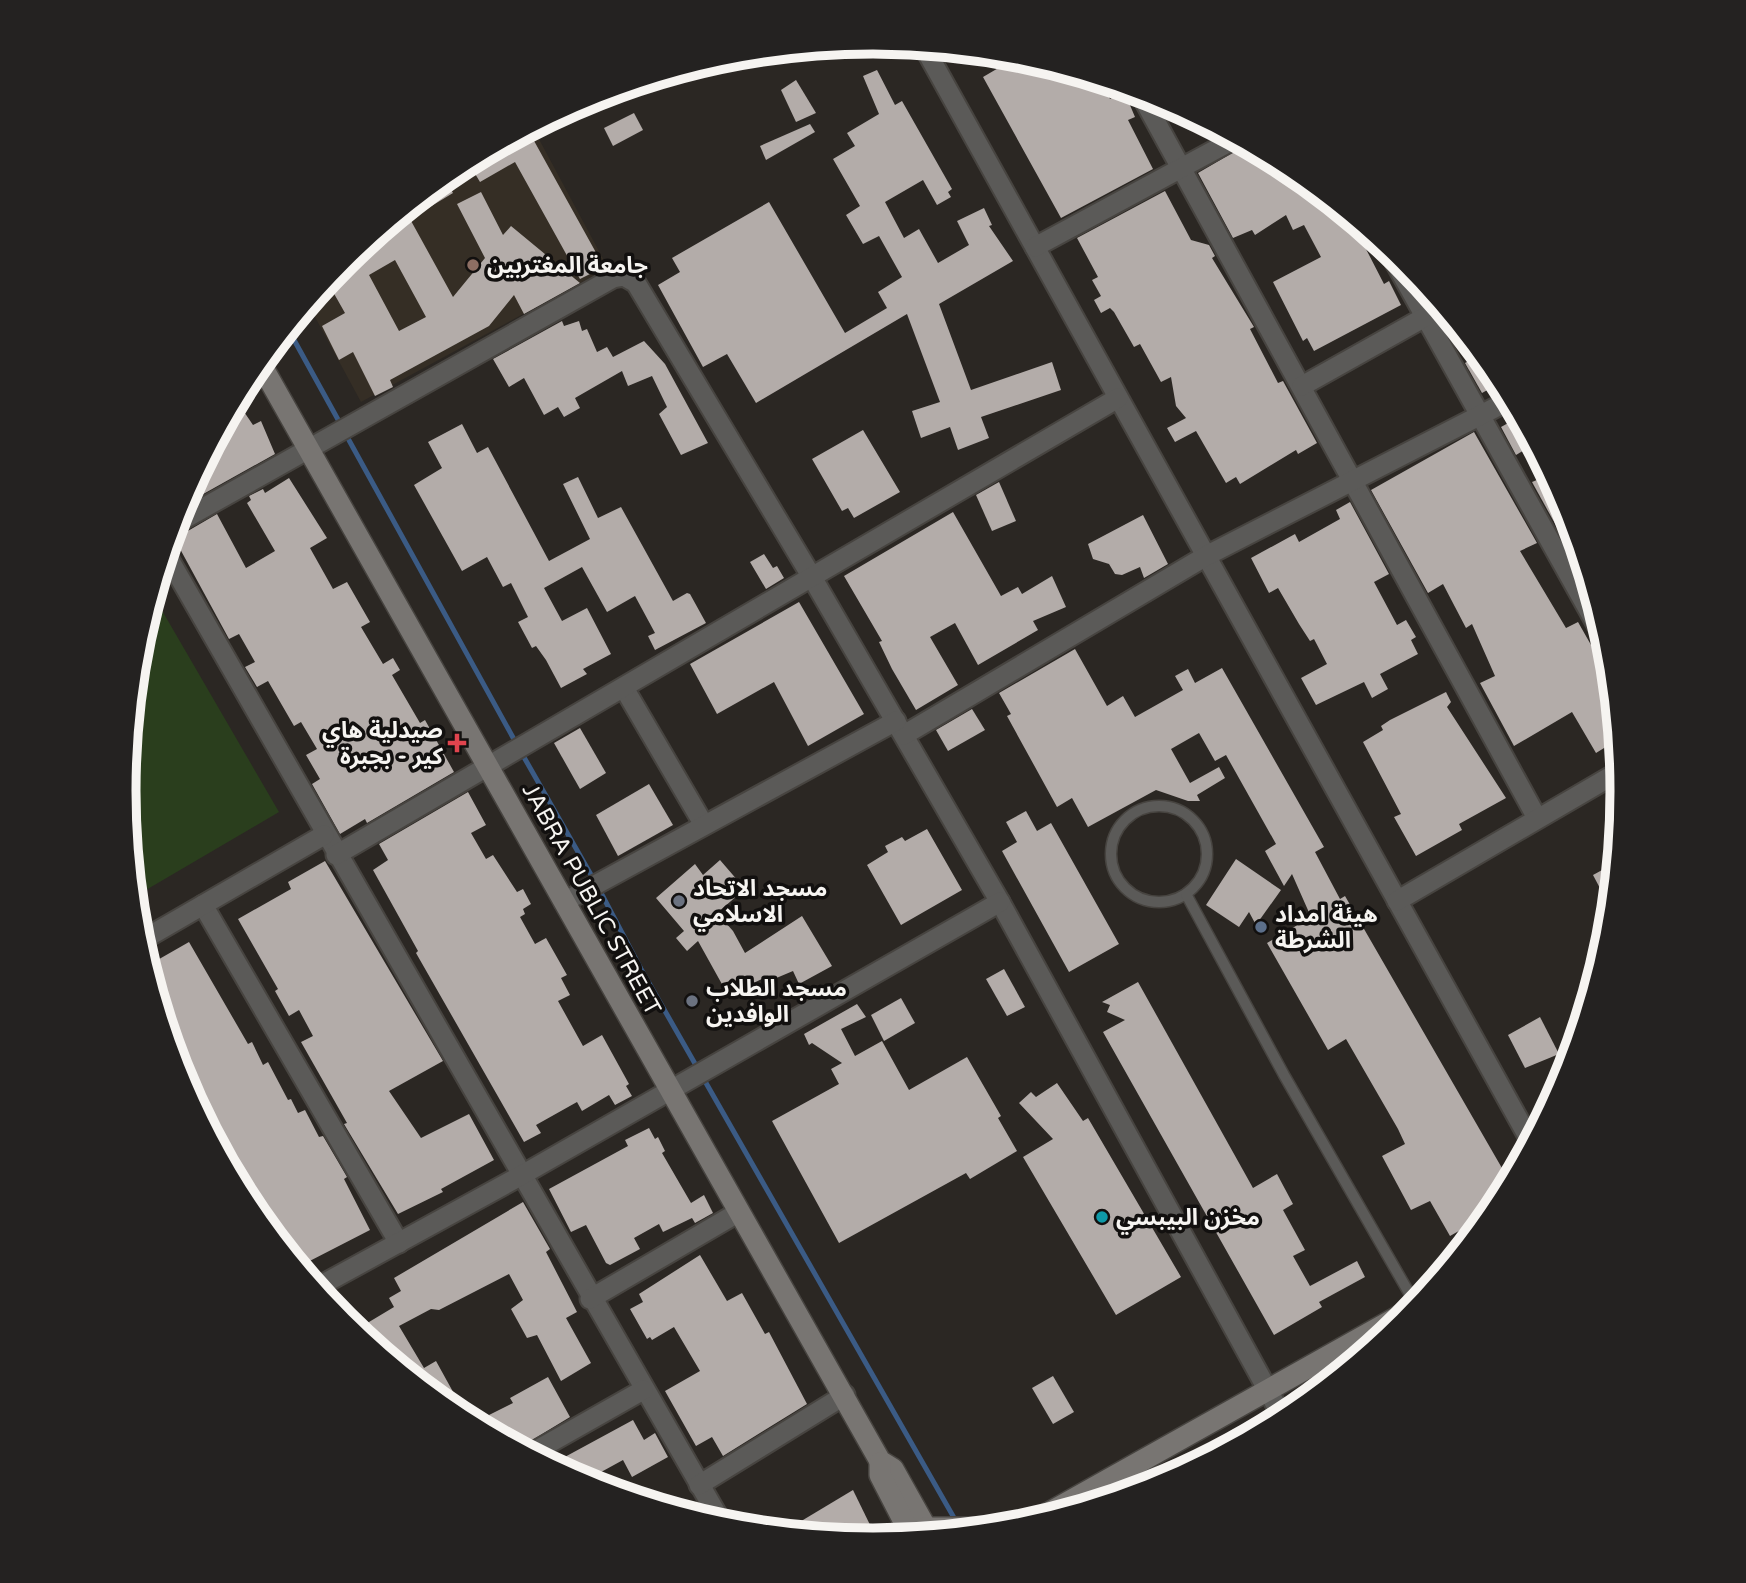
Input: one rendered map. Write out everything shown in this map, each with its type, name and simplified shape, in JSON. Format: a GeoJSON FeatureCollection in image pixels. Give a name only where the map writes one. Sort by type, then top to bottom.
{"type":"FeatureCollection","features":[{"type":"Feature","properties":{"kind":"main road","name":"JABRA PUBLIC STREET"},"geometry":{"type":"LineString","coordinates":[[266,374],[880,1461],[893,1469],[919,1527]]}},
{"type":"Feature","properties":{"kind":"main road"},"geometry":{"type":"LineString","coordinates":[[1067,1503],[1377,1329]]}},
{"type":"Feature","properties":{"kind":"street"},"geometry":{"type":"LineString","coordinates":[[929,57],[1526,1133]]}},
{"type":"Feature","properties":{"kind":"street"},"geometry":{"type":"LineString","coordinates":[[1148,107],[1537,818]]}},
{"type":"Feature","properties":{"kind":"street"},"geometry":{"type":"LineString","coordinates":[[1035,247],[1226,144]]}},
{"type":"Feature","properties":{"kind":"street"},"geometry":{"type":"LineString","coordinates":[[189,516],[613,278],[624,276],[636,283],[813,579],[1000,902],[1277,1408]]}},
{"type":"Feature","properties":{"kind":"street"},"geometry":{"type":"LineString","coordinates":[[1406,283],[1586,606]]}},
{"type":"Feature","properties":{"kind":"street"},"geometry":{"type":"LineString","coordinates":[[1302,386],[1425,317]]}},
{"type":"Feature","properties":{"kind":"street"},"geometry":{"type":"LineString","coordinates":[[336,855],[813,579],[1118,398]]}},
{"type":"Feature","properties":{"kind":"street"},"geometry":{"type":"LineString","coordinates":[[564,902],[704,825],[900,728],[1206,556],[1355,482],[1500,405]]}},
{"type":"Feature","properties":{"kind":"street"},"geometry":{"type":"LineString","coordinates":[[172,565],[324,835],[522,1175],[590,1299],[715,1512]]}},
{"type":"Feature","properties":{"kind":"street"},"geometry":{"type":"LineString","coordinates":[[624,688],[704,825]]}},
{"type":"Feature","properties":{"kind":"street"},"geometry":{"type":"LineString","coordinates":[[1397,901],[1610,777]]}},
{"type":"Feature","properties":{"kind":"street"},"geometry":{"type":"LineString","coordinates":[[150,936],[324,835]]}},
{"type":"Feature","properties":{"kind":"street"},"geometry":{"type":"LineString","coordinates":[[325,1284],[522,1175],[1000,902]]}},
{"type":"Feature","properties":{"kind":"street"},"geometry":{"type":"LineString","coordinates":[[203,905],[399,1243]]}},
{"type":"Feature","properties":{"kind":"street"},"geometry":{"type":"LineString","coordinates":[[590,1299],[738,1212]]}},
{"type":"Feature","properties":{"kind":"street"},"geometry":{"type":"LineString","coordinates":[[539,1449],[643,1390]]}},
{"type":"Feature","properties":{"kind":"street"},"geometry":{"type":"LineString","coordinates":[[699,1485],[845,1395]]}},
{"type":"Feature","properties":{"kind":"lane"},"geometry":{"type":"LineString","coordinates":[[1144,807],[1172,807],[1195,821],[1203,832],[1207,859],[1197,885],[1186,894],[1174,900],[1147,901],[1124,886],[1116,875],[1111,848],[1122,823],[1132,813],[1144,807]]}},
{"type":"Feature","properties":{"kind":"lane"},"geometry":{"type":"LineString","coordinates":[[1186,894],[1409,1297]]}},
{"type":"Feature","properties":{"kind":"shaded area","name":"جامعة المغتربين"},"geometry":{"type":"Polygon","coordinates":[[[537,135],[608,268],[361,402],[313,313],[352,270],[424,207],[463,178],[537,135]]]}},
{"type":"Feature","properties":{"kind":"green space"},"geometry":{"type":"Polygon","coordinates":[[[160,607],[279,812],[143,892],[137,840],[137,743],[142,695],[160,607]]]}},
{"type":"Feature","properties":{"kind":"building"},"geometry":{"type":"Polygon","coordinates":[[[1002,66],[1017,68],[1107,92],[1110,99],[1116,95],[1128,100],[1135,117],[1128,120],[1153,169],[1061,218],[983,77],[1002,66]]]}},
{"type":"Feature","properties":{"kind":"building"},"geometry":{"type":"Polygon","coordinates":[[[877,70],[895,105],[902,101],[952,189],[948,192],[951,197],[937,205],[923,180],[885,202],[904,238],[919,229],[938,263],[969,245],[957,221],[984,208],[992,225],[989,226],[1013,261],[939,304],[971,390],[1052,362],[1061,390],[981,417],[989,438],[958,450],[950,427],[921,438],[912,411],[940,402],[907,314],[756,403],[727,354],[703,367],[658,285],[680,272],[672,258],[769,202],[845,333],[887,308],[878,292],[902,277],[879,236],[863,244],[846,215],[860,206],[833,159],[855,146],[847,133],[879,114],[863,76],[877,70]]]}},
{"type":"Feature","properties":{"kind":"building"},"geometry":{"type":"Polygon","coordinates":[[[796,80],[816,113],[796,122],[781,90],[796,80]]]}},
{"type":"Feature","properties":{"kind":"building"},"geometry":{"type":"Polygon","coordinates":[[[634,113],[643,130],[613,146],[604,128],[634,113]]]}},
{"type":"Feature","properties":{"kind":"building"},"geometry":{"type":"Polygon","coordinates":[[[810,124],[815,132],[766,160],[760,146],[810,124]]]}},
{"type":"Feature","properties":{"kind":"building"},"geometry":{"type":"Polygon","coordinates":[[[532,138],[604,267],[580,279],[515,162],[480,182],[474,171],[532,138]]]}},
{"type":"Feature","properties":{"kind":"building"},"geometry":{"type":"Polygon","coordinates":[[[1237,150],[1283,178],[1361,238],[1384,284],[1389,281],[1401,305],[1314,351],[1307,338],[1303,341],[1273,282],[1321,257],[1304,225],[1293,230],[1286,215],[1255,235],[1252,230],[1233,238],[1198,173],[1237,150]]]}},
{"type":"Feature","properties":{"kind":"building"},"geometry":{"type":"Polygon","coordinates":[[[450,188],[453,193],[410,219],[453,297],[485,258],[457,204],[481,192],[503,235],[511,226],[580,283],[524,314],[514,295],[489,326],[390,380],[393,387],[375,396],[353,352],[339,360],[322,326],[345,313],[332,291],[387,237],[450,188]],[[395,260],[369,275],[399,331],[426,317],[395,260]]]}},
{"type":"Feature","properties":{"kind":"building"},"geometry":{"type":"Polygon","coordinates":[[[1165,191],[1191,240],[1209,245],[1215,256],[1212,258],[1254,327],[1250,329],[1278,383],[1283,381],[1317,443],[1298,454],[1296,450],[1240,484],[1236,477],[1226,483],[1196,431],[1175,442],[1167,428],[1186,418],[1176,406],[1171,377],[1161,382],[1140,344],[1134,347],[1114,312],[1110,308],[1101,313],[1094,300],[1101,296],[1092,280],[1098,277],[1077,238],[1165,191]]]}},
{"type":"Feature","properties":{"kind":"building"},"geometry":{"type":"Polygon","coordinates":[[[562,321],[564,326],[579,321],[582,331],[587,329],[597,352],[607,347],[613,357],[644,341],[665,364],[708,443],[681,455],[659,414],[667,407],[652,376],[628,386],[622,371],[575,398],[580,408],[564,417],[558,407],[544,415],[524,378],[509,387],[493,359],[562,321]]]}},
{"type":"Feature","properties":{"kind":"building"},"geometry":{"type":"Polygon","coordinates":[[[1470,360],[1490,389],[1482,393],[1465,363],[1470,360]]]}},
{"type":"Feature","properties":{"kind":"building"},"geometry":{"type":"Polygon","coordinates":[[[243,410],[253,425],[261,421],[275,454],[197,497],[243,410]]]}},
{"type":"Feature","properties":{"kind":"building"},"geometry":{"type":"Polygon","coordinates":[[[1510,422],[1525,449],[1516,455],[1501,427],[1510,422]]]}},
{"type":"Feature","properties":{"kind":"building"},"geometry":{"type":"Polygon","coordinates":[[[462,424],[477,453],[488,447],[549,561],[590,539],[563,484],[578,477],[598,518],[621,507],[673,601],[690,594],[706,623],[655,650],[648,636],[655,633],[635,596],[607,612],[582,567],[544,588],[562,621],[587,608],[611,654],[583,669],[587,674],[561,688],[546,660],[536,646],[532,648],[518,622],[528,617],[511,583],[503,587],[487,557],[462,571],[414,485],[442,468],[428,442],[462,424]]]}},
{"type":"Feature","properties":{"kind":"building"},"geometry":{"type":"Polygon","coordinates":[[[863,430],[900,492],[854,518],[848,508],[842,511],[812,459],[863,430]]]}},
{"type":"Feature","properties":{"kind":"building"},"geometry":{"type":"Polygon","coordinates":[[[1474,432],[1537,543],[1520,551],[1566,628],[1578,622],[1597,656],[1609,745],[1596,753],[1572,712],[1514,746],[1480,683],[1495,676],[1472,624],[1466,628],[1443,584],[1428,593],[1371,490],[1474,432]]]}},
{"type":"Feature","properties":{"kind":"building"},"geometry":{"type":"Polygon","coordinates":[[[289,478],[327,538],[310,548],[333,589],[347,582],[370,622],[361,627],[383,664],[393,658],[400,670],[392,675],[420,723],[425,720],[454,772],[367,823],[365,819],[340,834],[312,784],[320,779],[306,755],[317,749],[301,722],[294,726],[268,681],[257,687],[245,667],[255,662],[239,634],[229,639],[178,546],[183,534],[217,514],[246,568],[275,551],[247,503],[251,500],[249,496],[263,489],[265,493],[289,478]]]}},
{"type":"Feature","properties":{"kind":"building"},"geometry":{"type":"Polygon","coordinates":[[[1540,479],[1568,548],[1532,482],[1540,479]]]}},
{"type":"Feature","properties":{"kind":"building"},"geometry":{"type":"Polygon","coordinates":[[[999,482],[1016,521],[992,531],[976,495],[999,482]]]}},
{"type":"Feature","properties":{"kind":"building"},"geometry":{"type":"Polygon","coordinates":[[[1350,502],[1389,574],[1374,582],[1397,625],[1406,620],[1416,637],[1411,640],[1418,654],[1380,674],[1388,689],[1372,698],[1364,682],[1316,705],[1301,678],[1327,664],[1314,639],[1310,641],[1278,588],[1269,593],[1251,558],[1295,534],[1299,542],[1340,519],[1336,510],[1350,502]]]}},
{"type":"Feature","properties":{"kind":"building"},"geometry":{"type":"Polygon","coordinates":[[[953,512],[1001,596],[1018,587],[1022,594],[1052,576],[1066,607],[1033,621],[1038,630],[978,665],[955,623],[930,637],[958,685],[916,710],[892,669],[879,642],[882,641],[844,576],[953,512]]]}},
{"type":"Feature","properties":{"kind":"building"},"geometry":{"type":"Polygon","coordinates":[[[1143,515],[1168,564],[1144,578],[1140,567],[1122,575],[1115,574],[1109,564],[1093,559],[1088,544],[1143,515]]]}},
{"type":"Feature","properties":{"kind":"building"},"geometry":{"type":"Polygon","coordinates":[[[764,554],[773,568],[777,566],[784,578],[766,589],[750,562],[764,554]]]}},
{"type":"Feature","properties":{"kind":"building"},"geometry":{"type":"Polygon","coordinates":[[[799,602],[864,714],[808,746],[774,682],[717,714],[690,664],[799,602]]]}},
{"type":"Feature","properties":{"kind":"building"},"geometry":{"type":"Polygon","coordinates":[[[1075,649],[1107,706],[1123,696],[1135,717],[1183,690],[1175,676],[1188,669],[1195,683],[1222,668],[1324,847],[1315,852],[1340,899],[1345,896],[1504,1172],[1468,1226],[1450,1236],[1430,1201],[1411,1210],[1382,1156],[1405,1144],[1398,1129],[1346,1039],[1328,1050],[1267,943],[1311,917],[1292,874],[1284,886],[1265,851],[1276,844],[1226,755],[1215,761],[1199,733],[1171,749],[1190,783],[1219,767],[1225,778],[1197,795],[1200,801],[1188,801],[1156,790],[1088,827],[1072,798],[1057,807],[1007,716],[1011,714],[999,693],[1075,649]]]}},
{"type":"Feature","properties":{"kind":"building"},"geometry":{"type":"Polygon","coordinates":[[[1446,692],[1451,702],[1447,707],[1506,798],[1459,824],[1462,830],[1416,856],[1394,817],[1401,814],[1363,742],[1383,730],[1381,726],[1390,720],[1446,692]]]}},
{"type":"Feature","properties":{"kind":"building"},"geometry":{"type":"Polygon","coordinates":[[[972,709],[985,730],[948,751],[936,730],[972,709]]]}},
{"type":"Feature","properties":{"kind":"building"},"geometry":{"type":"Polygon","coordinates":[[[580,728],[606,773],[580,789],[554,743],[580,728]]]}},
{"type":"Feature","properties":{"kind":"building"},"geometry":{"type":"Polygon","coordinates":[[[649,784],[673,825],[618,856],[596,815],[649,784]]]}},
{"type":"Feature","properties":{"kind":"building"},"geometry":{"type":"Polygon","coordinates":[[[468,792],[486,825],[471,833],[486,859],[493,855],[517,892],[523,889],[531,904],[523,909],[525,914],[520,917],[535,944],[546,938],[567,975],[561,978],[570,995],[558,1001],[583,1046],[602,1035],[629,1084],[626,1086],[632,1096],[615,1105],[609,1095],[582,1111],[577,1102],[536,1125],[541,1133],[524,1142],[416,953],[418,951],[373,870],[388,860],[379,844],[468,792]]]}},
{"type":"Feature","properties":{"kind":"building"},"geometry":{"type":"Polygon","coordinates":[[[1026,811],[1037,831],[1051,823],[1119,944],[1069,972],[1002,851],[1017,842],[1006,822],[1026,811]]]}},
{"type":"Feature","properties":{"kind":"building"},"geometry":{"type":"Polygon","coordinates":[[[927,829],[962,890],[901,925],[867,865],[888,852],[885,846],[902,837],[905,841],[927,829]]]}},
{"type":"Feature","properties":{"kind":"building"},"geometry":{"type":"Polygon","coordinates":[[[1236,859],[1281,890],[1256,925],[1249,912],[1239,927],[1206,905],[1236,859]]]}},
{"type":"Feature","properties":{"kind":"building"},"geometry":{"type":"Polygon","coordinates":[[[720,860],[745,889],[717,913],[733,931],[745,953],[802,916],[832,966],[799,984],[793,971],[774,979],[764,978],[728,995],[698,941],[687,951],[676,938],[684,931],[656,898],[695,864],[703,875],[720,860]]]}},
{"type":"Feature","properties":{"kind":"building"},"geometry":{"type":"Polygon","coordinates":[[[325,861],[443,1061],[389,1091],[421,1138],[469,1114],[494,1160],[441,1189],[443,1192],[398,1214],[344,1124],[347,1123],[301,1042],[313,1036],[299,1010],[289,1016],[275,991],[278,989],[238,919],[291,889],[288,882],[325,861]]]}},
{"type":"Feature","properties":{"kind":"building"},"geometry":{"type":"Polygon","coordinates":[[[1606,868],[1603,894],[1593,875],[1606,868]]]}},
{"type":"Feature","properties":{"kind":"building"},"geometry":{"type":"Polygon","coordinates":[[[189,942],[248,1044],[252,1042],[263,1065],[268,1062],[298,1113],[305,1110],[319,1137],[323,1136],[347,1177],[344,1179],[370,1230],[306,1263],[288,1240],[260,1201],[212,1118],[175,1028],[156,961],[189,942]]]}},
{"type":"Feature","properties":{"kind":"building"},"geometry":{"type":"Polygon","coordinates":[[[1004,969],[1025,1007],[1007,1016],[986,979],[1004,969]]]}},
{"type":"Feature","properties":{"kind":"building"},"geometry":{"type":"Polygon","coordinates":[[[1138,982],[1253,1188],[1277,1174],[1293,1204],[1283,1210],[1305,1250],[1293,1256],[1310,1286],[1357,1261],[1365,1277],[1319,1302],[1322,1307],[1274,1335],[1103,1032],[1125,1020],[1107,1012],[1110,1005],[1102,1002],[1138,982]]]}},
{"type":"Feature","properties":{"kind":"building"},"geometry":{"type":"Polygon","coordinates":[[[901,998],[915,1023],[884,1041],[871,1015],[901,998]]]}},
{"type":"Feature","properties":{"kind":"building"},"geometry":{"type":"Polygon","coordinates":[[[857,1004],[866,1017],[841,1029],[855,1056],[882,1041],[909,1090],[967,1057],[1001,1116],[998,1118],[1017,1151],[970,1179],[966,1173],[839,1243],[772,1121],[839,1084],[831,1069],[842,1063],[812,1043],[809,1045],[804,1034],[857,1004]]]}},
{"type":"Feature","properties":{"kind":"building"},"geometry":{"type":"Polygon","coordinates":[[[1540,1017],[1559,1054],[1525,1068],[1508,1035],[1540,1017]]]}},
{"type":"Feature","properties":{"kind":"building","name":"مخزن البيبسي"},"geometry":{"type":"Polygon","coordinates":[[[1057,1083],[1083,1121],[1088,1118],[1181,1277],[1116,1315],[1023,1157],[1053,1139],[1019,1103],[1031,1092],[1036,1097],[1057,1083]]]}},
{"type":"Feature","properties":{"kind":"building"},"geometry":{"type":"Polygon","coordinates":[[[649,1128],[655,1139],[658,1137],[665,1151],[662,1153],[691,1203],[704,1195],[713,1213],[695,1223],[692,1218],[663,1232],[659,1224],[634,1238],[640,1249],[610,1265],[606,1263],[586,1225],[571,1232],[549,1189],[628,1146],[625,1140],[649,1128]]]}},
{"type":"Feature","properties":{"kind":"building"},"geometry":{"type":"Polygon","coordinates":[[[523,1202],[550,1249],[546,1252],[577,1312],[566,1318],[591,1363],[561,1381],[537,1335],[527,1338],[511,1309],[523,1300],[509,1274],[439,1310],[431,1309],[399,1326],[424,1368],[436,1361],[456,1400],[387,1346],[364,1325],[394,1307],[389,1298],[401,1291],[394,1278],[523,1202]]]}},
{"type":"Feature","properties":{"kind":"building"},"geometry":{"type":"Polygon","coordinates":[[[700,1255],[727,1301],[742,1293],[765,1334],[769,1332],[807,1404],[723,1456],[712,1437],[696,1446],[665,1391],[700,1371],[674,1327],[652,1340],[650,1337],[647,1339],[630,1309],[643,1302],[639,1294],[700,1255]]]}},
{"type":"Feature","properties":{"kind":"building"},"geometry":{"type":"Polygon","coordinates":[[[1053,1376],[1074,1412],[1053,1424],[1032,1388],[1053,1376]]]}},
{"type":"Feature","properties":{"kind":"building"},"geometry":{"type":"Polygon","coordinates":[[[548,1377],[570,1417],[528,1443],[489,1421],[489,1415],[513,1403],[510,1398],[548,1377]]]}},
{"type":"Feature","properties":{"kind":"building"},"geometry":{"type":"Polygon","coordinates":[[[633,1420],[644,1440],[655,1433],[668,1457],[632,1477],[623,1460],[596,1475],[561,1459],[633,1420]]]}},
{"type":"Feature","properties":{"kind":"building"},"geometry":{"type":"Polygon","coordinates":[[[853,1490],[872,1529],[825,1527],[796,1524],[853,1490]]]}},
{"type":"Feature","properties":{"kind":"waterway"},"geometry":{"type":"LineString","coordinates":[[293,337],[341,425]]}},
{"type":"Feature","properties":{"kind":"waterway"},"geometry":{"type":"LineString","coordinates":[[345,433],[516,743]]}},
{"type":"Feature","properties":{"kind":"waterway"},"geometry":{"type":"LineString","coordinates":[[521,752],[594,880]]}},
{"type":"Feature","properties":{"kind":"waterway"},"geometry":{"type":"LineString","coordinates":[[599,889],[641,969],[957,1523]]}},
{"type":"Feature","properties":{"kind":"place","name":"جامعة المغتربين"},"geometry":{"type":"Point","coordinates":[473,265]}},
{"type":"Feature","properties":{"kind":"place","name":"صيدلية هاي كير - بجبرة"},"geometry":{"type":"Point","coordinates":[457,743]}},
{"type":"Feature","properties":{"kind":"place","name":"مسجد الاتحاد الاسلامي"},"geometry":{"type":"Point","coordinates":[679,901]}},
{"type":"Feature","properties":{"kind":"place","name":"هيئة امداد الشرطة"},"geometry":{"type":"Point","coordinates":[1261,927]}},
{"type":"Feature","properties":{"kind":"place","name":"مسجد الطلاب الوافدين"},"geometry":{"type":"Point","coordinates":[692,1001]}},
{"type":"Feature","properties":{"kind":"place","name":"مخزن البيبسي"},"geometry":{"type":"Point","coordinates":[1102,1217]}}]}
